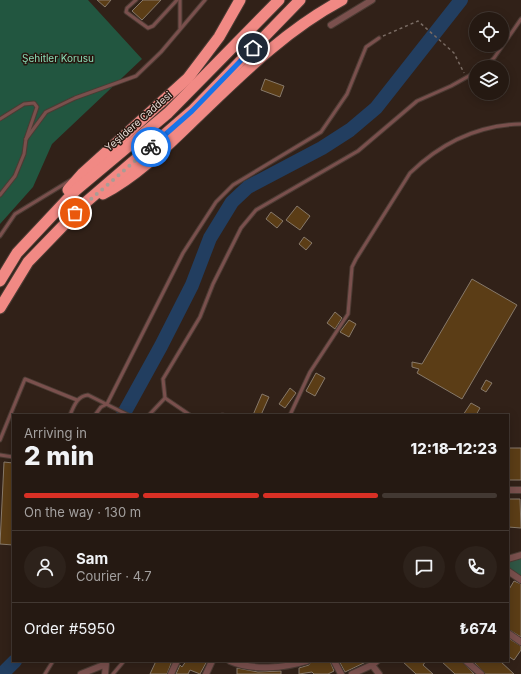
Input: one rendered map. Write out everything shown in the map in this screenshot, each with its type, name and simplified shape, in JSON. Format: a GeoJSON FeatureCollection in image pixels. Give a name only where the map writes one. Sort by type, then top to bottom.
{"type":"FeatureCollection","features":[{"type":"Feature","properties":{"kind":"highway"},"geometry":{"type":"LineString","coordinates":[[17,252],[83,172],[188,78],[219,37],[240,0]]}},
{"type":"Feature","properties":{"kind":"highway","name":"Yeşildere Caddesi"},"geometry":{"type":"LineString","coordinates":[[0,281],[17,252],[76,190],[168,113],[279,0]]}},
{"type":"Feature","properties":{"kind":"highway"},"geometry":{"type":"LineString","coordinates":[[0,308],[28,262],[85,203],[192,111],[300,0]]}},
{"type":"Feature","properties":{"kind":"highway"},"geometry":{"type":"LineString","coordinates":[[85,203],[123,184],[156,156],[267,51],[289,33],[320,12],[342,0]]}},
{"type":"Feature","properties":{"kind":"street"},"geometry":{"type":"LineString","coordinates":[[331,25],[372,0]]}},
{"type":"Feature","properties":{"kind":"street"},"geometry":{"type":"LineString","coordinates":[[509,490],[521,490]]}},
{"type":"Feature","properties":{"kind":"street"},"geometry":{"type":"LineString","coordinates":[[509,559],[521,555]]}},
{"type":"Feature","properties":{"kind":"street"},"geometry":{"type":"LineString","coordinates":[[509,572],[521,580]]}},
{"type":"Feature","properties":{"kind":"street"},"geometry":{"type":"LineString","coordinates":[[509,634],[521,642]]}},
{"type":"Feature","properties":{"kind":"street"},"geometry":{"type":"LineString","coordinates":[[171,674],[177,662]]}},
{"type":"Feature","properties":{"kind":"street"},"geometry":{"type":"LineString","coordinates":[[206,674],[212,662]]}},
{"type":"Feature","properties":{"kind":"street"},"geometry":{"type":"LineString","coordinates":[[232,662],[262,667],[290,666],[304,662]]}},
{"type":"Feature","properties":{"kind":"street"},"geometry":{"type":"LineString","coordinates":[[335,662],[341,674]]}},
{"type":"Feature","properties":{"kind":"street"},"geometry":{"type":"LineString","coordinates":[[467,662],[481,674]]}},
{"type":"Feature","properties":{"kind":"street"},"geometry":{"type":"LineString","coordinates":[[82,674],[107,663]]}},
{"type":"Feature","properties":{"kind":"street"},"geometry":{"type":"LineString","coordinates":[[105,674],[107,663]]}},
{"type":"Feature","properties":{"kind":"street"},"geometry":{"type":"LineString","coordinates":[[352,674],[374,663],[379,674]]}},
{"type":"Feature","properties":{"kind":"lane"},"geometry":{"type":"LineString","coordinates":[[136,0],[127,8],[126,12],[148,28],[153,26],[177,0]]}},
{"type":"Feature","properties":{"kind":"lane"},"geometry":{"type":"LineString","coordinates":[[180,0],[180,28]]}},
{"type":"Feature","properties":{"kind":"lane"},"geometry":{"type":"LineString","coordinates":[[26,139],[46,112],[75,98],[136,76],[161,52],[205,0]]}},
{"type":"Feature","properties":{"kind":"lane"},"geometry":{"type":"LineString","coordinates":[[492,60],[521,19]]}},
{"type":"Feature","properties":{"kind":"lane"},"geometry":{"type":"LineString","coordinates":[[96,414],[101,407],[107,404],[183,253],[216,202],[233,185],[321,132],[347,94],[366,47],[379,38]]}},
{"type":"Feature","properties":{"kind":"lane"},"geometry":{"type":"LineString","coordinates":[[150,414],[165,398],[163,379],[200,317],[213,284],[241,228],[256,210],[358,151],[417,101],[467,78]]}},
{"type":"Feature","properties":{"kind":"lane"},"geometry":{"type":"LineString","coordinates":[[0,119],[24,104],[34,103],[37,107],[26,139],[24,154],[15,176],[0,195]]}},
{"type":"Feature","properties":{"kind":"lane"},"geometry":{"type":"LineString","coordinates":[[290,414],[310,372],[348,314],[352,267],[410,173],[422,162],[452,141],[472,133],[521,124]]}},
{"type":"Feature","properties":{"kind":"lane"},"geometry":{"type":"LineString","coordinates":[[0,236],[15,214],[83,172]]}},
{"type":"Feature","properties":{"kind":"lane"},"geometry":{"type":"LineString","coordinates":[[12,414],[25,379],[77,400]]}},
{"type":"Feature","properties":{"kind":"lane"},"geometry":{"type":"LineString","coordinates":[[70,414],[77,400],[83,395],[88,395],[126,414]]}},
{"type":"Feature","properties":{"kind":"lane"},"geometry":{"type":"LineString","coordinates":[[165,398],[189,414]]}},
{"type":"Feature","properties":{"kind":"lane"},"geometry":{"type":"LineString","coordinates":[[0,440],[12,415]]}},
{"type":"Feature","properties":{"kind":"lane"},"geometry":{"type":"LineString","coordinates":[[0,455],[12,457]]}},
{"type":"Feature","properties":{"kind":"lane"},"geometry":{"type":"LineString","coordinates":[[45,674],[52,662]]}},
{"type":"Feature","properties":{"kind":"lane"},"geometry":{"type":"LineString","coordinates":[[113,674],[123,662]]}},
{"type":"Feature","properties":{"kind":"path"},"geometry":{"type":"LineString","coordinates":[[379,38],[418,21],[454,53],[467,78]]}},
{"type":"Feature","properties":{"kind":"green space","name":"Şehitler Korusu"},"geometry":{"type":"Polygon","coordinates":[[[0,0],[88,0],[142,59],[52,144],[33,187],[0,224],[0,0]]]}},
{"type":"Feature","properties":{"kind":"green space"},"geometry":{"type":"Polygon","coordinates":[[[521,555],[521,580],[509,572],[509,559],[521,555]]]}},
{"type":"Feature","properties":{"kind":"building"},"geometry":{"type":"Polygon","coordinates":[[[97,0],[111,0],[105,7],[97,0]]]}},
{"type":"Feature","properties":{"kind":"building"},"geometry":{"type":"Polygon","coordinates":[[[143,0],[161,0],[142,20],[132,11],[143,0]]]}},
{"type":"Feature","properties":{"kind":"building"},"geometry":{"type":"Polygon","coordinates":[[[265,79],[284,86],[280,97],[261,90],[265,79]]]}},
{"type":"Feature","properties":{"kind":"building"},"geometry":{"type":"Polygon","coordinates":[[[297,206],[310,216],[300,230],[286,220],[297,206]]]}},
{"type":"Feature","properties":{"kind":"building"},"geometry":{"type":"Polygon","coordinates":[[[271,212],[283,221],[277,228],[266,219],[271,212]]]}},
{"type":"Feature","properties":{"kind":"building"},"geometry":{"type":"Polygon","coordinates":[[[304,237],[312,243],[306,250],[299,244],[304,237]]]}},
{"type":"Feature","properties":{"kind":"building"},"geometry":{"type":"Polygon","coordinates":[[[472,279],[517,305],[462,399],[417,373],[419,369],[412,367],[412,362],[422,364],[472,279]]]}},
{"type":"Feature","properties":{"kind":"building"},"geometry":{"type":"Polygon","coordinates":[[[335,312],[342,318],[335,329],[327,323],[335,312]]]}},
{"type":"Feature","properties":{"kind":"building"},"geometry":{"type":"Polygon","coordinates":[[[349,320],[356,324],[349,337],[340,332],[349,320]]]}},
{"type":"Feature","properties":{"kind":"building"},"geometry":{"type":"Polygon","coordinates":[[[316,373],[325,378],[315,396],[306,391],[316,373]]]}},
{"type":"Feature","properties":{"kind":"building"},"geometry":{"type":"Polygon","coordinates":[[[486,380],[492,383],[486,392],[481,389],[486,380]]]}},
{"type":"Feature","properties":{"kind":"building"},"geometry":{"type":"Polygon","coordinates":[[[290,388],[296,393],[285,408],[279,404],[290,388]]]}},
{"type":"Feature","properties":{"kind":"building"},"geometry":{"type":"Polygon","coordinates":[[[262,394],[269,397],[261,414],[253,414],[262,394]]]}},
{"type":"Feature","properties":{"kind":"building"},"geometry":{"type":"Polygon","coordinates":[[[471,403],[480,408],[477,414],[464,414],[471,403]]]}},
{"type":"Feature","properties":{"kind":"building"},"geometry":{"type":"Polygon","coordinates":[[[509,448],[521,448],[521,480],[509,480],[509,448]]]}},
{"type":"Feature","properties":{"kind":"building"},"geometry":{"type":"Polygon","coordinates":[[[4,462],[12,463],[12,545],[0,544],[4,462]]]}},
{"type":"Feature","properties":{"kind":"building"},"geometry":{"type":"Polygon","coordinates":[[[509,499],[520,499],[521,528],[509,527],[509,499]]]}},
{"type":"Feature","properties":{"kind":"building"},"geometry":{"type":"Polygon","coordinates":[[[514,581],[521,584],[521,637],[509,630],[509,589],[514,581]]]}},
{"type":"Feature","properties":{"kind":"building"},"geometry":{"type":"Polygon","coordinates":[[[509,639],[521,646],[521,650],[514,660],[509,657],[509,639]]]}},
{"type":"Feature","properties":{"kind":"building"},"geometry":{"type":"Polygon","coordinates":[[[156,662],[172,662],[167,674],[150,674],[156,662]]]}},
{"type":"Feature","properties":{"kind":"building"},"geometry":{"type":"Polygon","coordinates":[[[185,662],[206,662],[200,674],[190,670],[188,674],[176,674],[180,665],[182,667],[185,662]]]}},
{"type":"Feature","properties":{"kind":"building"},"geometry":{"type":"Polygon","coordinates":[[[310,662],[330,662],[334,671],[328,674],[314,674],[312,672],[299,674],[299,668],[309,665],[310,662]]]}},
{"type":"Feature","properties":{"kind":"building"},"geometry":{"type":"Polygon","coordinates":[[[340,662],[366,662],[345,672],[340,662]]]}},
{"type":"Feature","properties":{"kind":"building"},"geometry":{"type":"Polygon","coordinates":[[[403,662],[425,662],[423,665],[433,674],[416,674],[403,662]]]}},
{"type":"Feature","properties":{"kind":"building"},"geometry":{"type":"Polygon","coordinates":[[[442,662],[463,662],[474,674],[455,674],[442,662]]]}},
{"type":"Feature","properties":{"kind":"building"},"geometry":{"type":"Polygon","coordinates":[[[474,662],[501,662],[514,674],[485,674],[474,662]]]}},
{"type":"Feature","properties":{"kind":"building"},"geometry":{"type":"Polygon","coordinates":[[[237,668],[258,672],[281,671],[281,674],[237,674],[237,668]]]}},
{"type":"Feature","properties":{"kind":"waterway"},"geometry":{"type":"LineString","coordinates":[[124,414],[161,346],[192,285],[210,238],[232,202],[248,187],[322,148],[350,130],[376,108],[461,0]]}},
{"type":"Feature","properties":{"kind":"waterway"},"geometry":{"type":"LineString","coordinates":[[2,674],[14,662]]}},
{"type":"Feature","properties":{"kind":"way so far"},"geometry":{"type":"LineString","coordinates":[[75,213],[151,147]]}},
{"type":"Feature","properties":{"kind":"route"},"geometry":{"type":"LineString","coordinates":[[151,147],[192,111],[253,48]]}}]}
